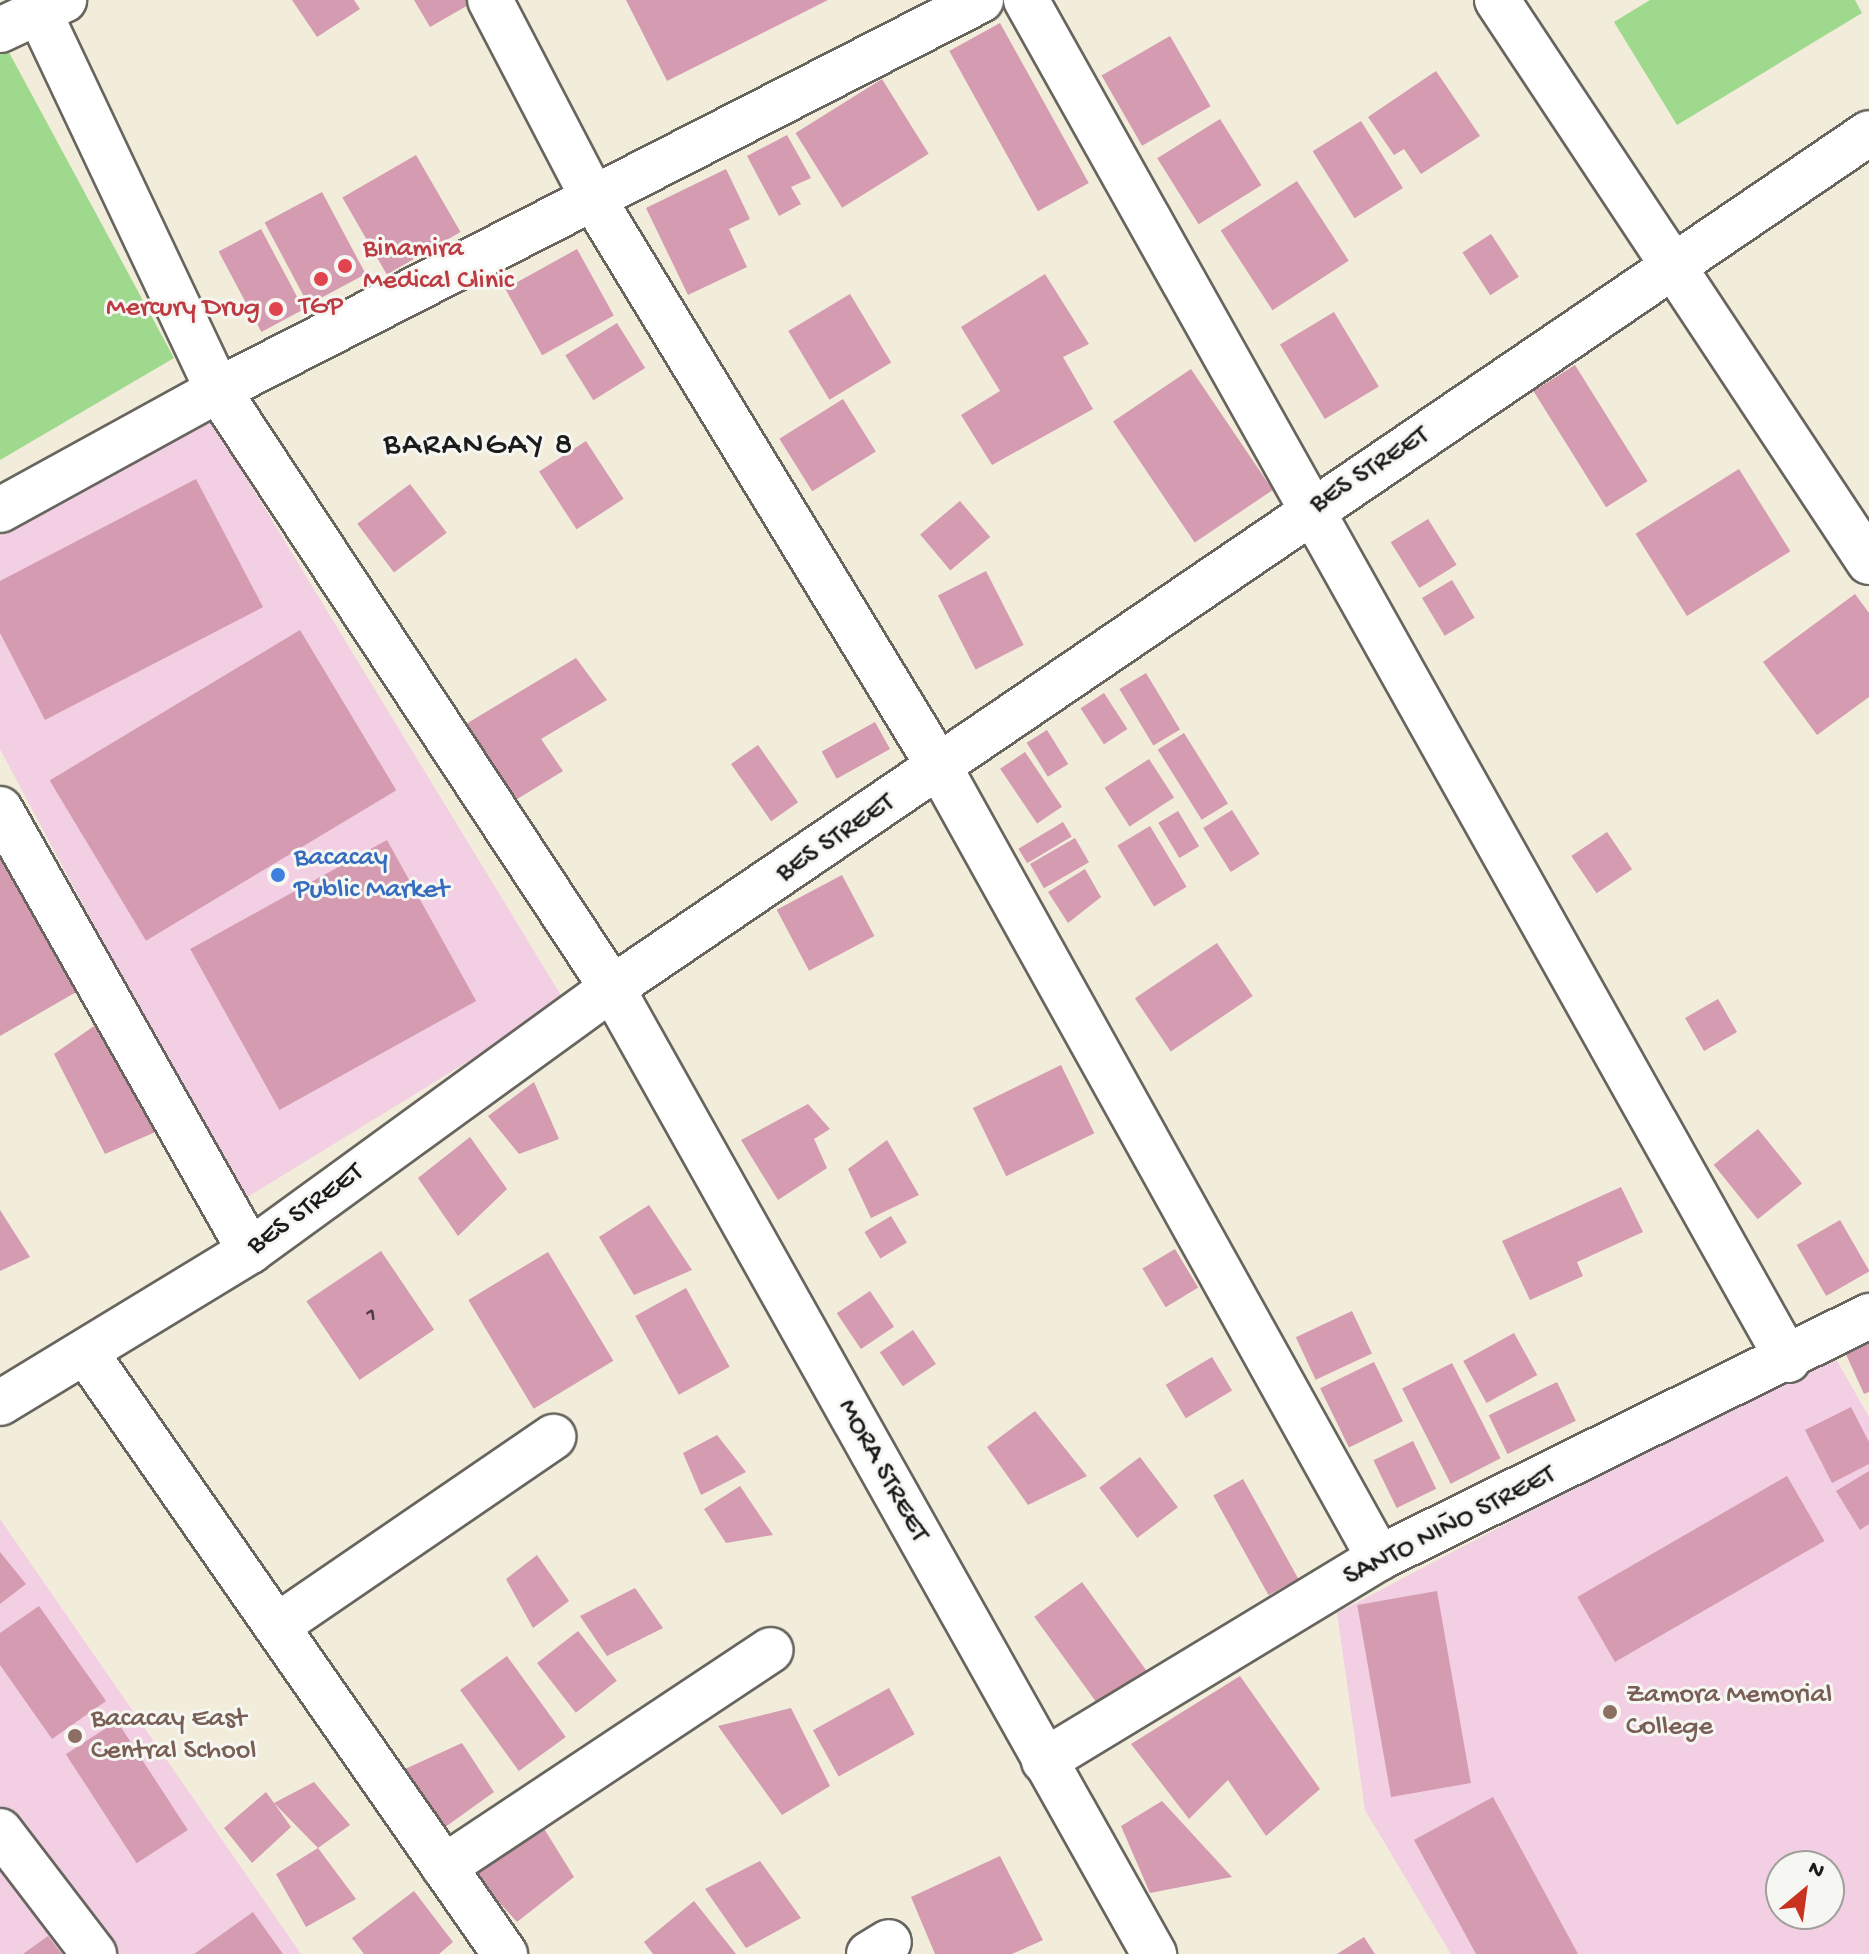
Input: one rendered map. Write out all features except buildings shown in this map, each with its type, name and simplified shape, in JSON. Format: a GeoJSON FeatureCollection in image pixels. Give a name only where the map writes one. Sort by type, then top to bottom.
{"type":"FeatureCollection","features":[{"type":"Feature","properties":{"kind":"street"},"geometry":{"type":"LineString","coordinates":[[490,0],[594,200],[941,770],[1379,1558]]}},
{"type":"Feature","properties":{"kind":"street"},"geometry":{"type":"LineString","coordinates":[[0,510],[218,390],[981,0]]}},
{"type":"Feature","properties":{"kind":"street"},"geometry":{"type":"LineString","coordinates":[[1026,0],[1309,511],[1788,1360]]}},
{"type":"Feature","properties":{"kind":"street"},"geometry":{"type":"LineString","coordinates":[[1497,0],[1672,273],[1869,562]]}},
{"type":"Feature","properties":{"kind":"street"},"geometry":{"type":"LineString","coordinates":[[0,30],[52,6]]}},
{"type":"Feature","properties":{"kind":"street","name":"MORA STREET"},"geometry":{"type":"LineString","coordinates":[[52,6],[218,390],[612,988],[1154,1954]]}},
{"type":"Feature","properties":{"kind":"street","name":"BES STREET"},"geometry":{"type":"LineString","coordinates":[[0,1403],[250,1251],[612,988],[941,770],[1309,511],[1672,273],[1869,133]]}},
{"type":"Feature","properties":{"kind":"street"},"geometry":{"type":"LineString","coordinates":[[0,809],[250,1251]]}},
{"type":"Feature","properties":{"kind":"street","name":"SANTO NIÑO STREET"},"geometry":{"type":"LineString","coordinates":[[1044,1761],[1379,1558],[1788,1360],[1869,1316]]}},
{"type":"Feature","properties":{"kind":"street"},"geometry":{"type":"LineString","coordinates":[[86,1353],[505,1954]]}},
{"type":"Feature","properties":{"kind":"street"},"geometry":{"type":"LineString","coordinates":[[277,1626],[553,1437]]}},
{"type":"Feature","properties":{"kind":"street"},"geometry":{"type":"LineString","coordinates":[[444,1867],[770,1650]]}},
{"type":"Feature","properties":{"kind":"street"},"geometry":{"type":"LineString","coordinates":[[0,1831],[94,1954]]}},
{"type":"Feature","properties":{"kind":"shaded area","name":"Bacacay Public Market"},"geometry":{"type":"Polygon","coordinates":[[[211,420],[565,1002],[241,1201],[0,749],[0,535],[211,420]]]}},
{"type":"Feature","properties":{"kind":"shaded area","name":"Zamora Memorial College"},"geometry":{"type":"Polygon","coordinates":[[[1832,1352],[1869,1417],[1869,1954],[1451,1954],[1365,1810],[1337,1613],[1832,1352]]]}},
{"type":"Feature","properties":{"kind":"shaded area","name":"Bacacay East Central School"},"geometry":{"type":"Polygon","coordinates":[[[0,1519],[301,1954],[0,1954],[0,1519]]]}},
{"type":"Feature","properties":{"kind":"green space"},"geometry":{"type":"Polygon","coordinates":[[[1650,0],[1855,0],[1862,13],[1677,125],[1614,22],[1650,0]]]}},
{"type":"Feature","properties":{"kind":"green space"},"geometry":{"type":"Polygon","coordinates":[[[5,45],[174,358],[0,460],[0,48],[5,45]]]}},
{"type":"Feature","properties":{"kind":"place","name":"Binamira Medical Clinic"},"geometry":{"type":"Point","coordinates":[345,266]}},
{"type":"Feature","properties":{"kind":"place","name":"TGP"},"geometry":{"type":"Point","coordinates":[321,279]}},
{"type":"Feature","properties":{"kind":"place","name":"Mercury Drug"},"geometry":{"type":"Point","coordinates":[276,309]}},
{"type":"Feature","properties":{"kind":"place","name":"Bacacay Public Market"},"geometry":{"type":"Point","coordinates":[278,875]}},
{"type":"Feature","properties":{"kind":"place","name":"Zamora Memorial College"},"geometry":{"type":"Point","coordinates":[1610,1712]}},
{"type":"Feature","properties":{"kind":"place","name":"Bacacay East Central School"},"geometry":{"type":"Point","coordinates":[75,1736]}},
{"type":"Feature","properties":{"kind":"district","name":"BARANGAY 8"},"geometry":{"type":"Point","coordinates":[479,446]}}]}
